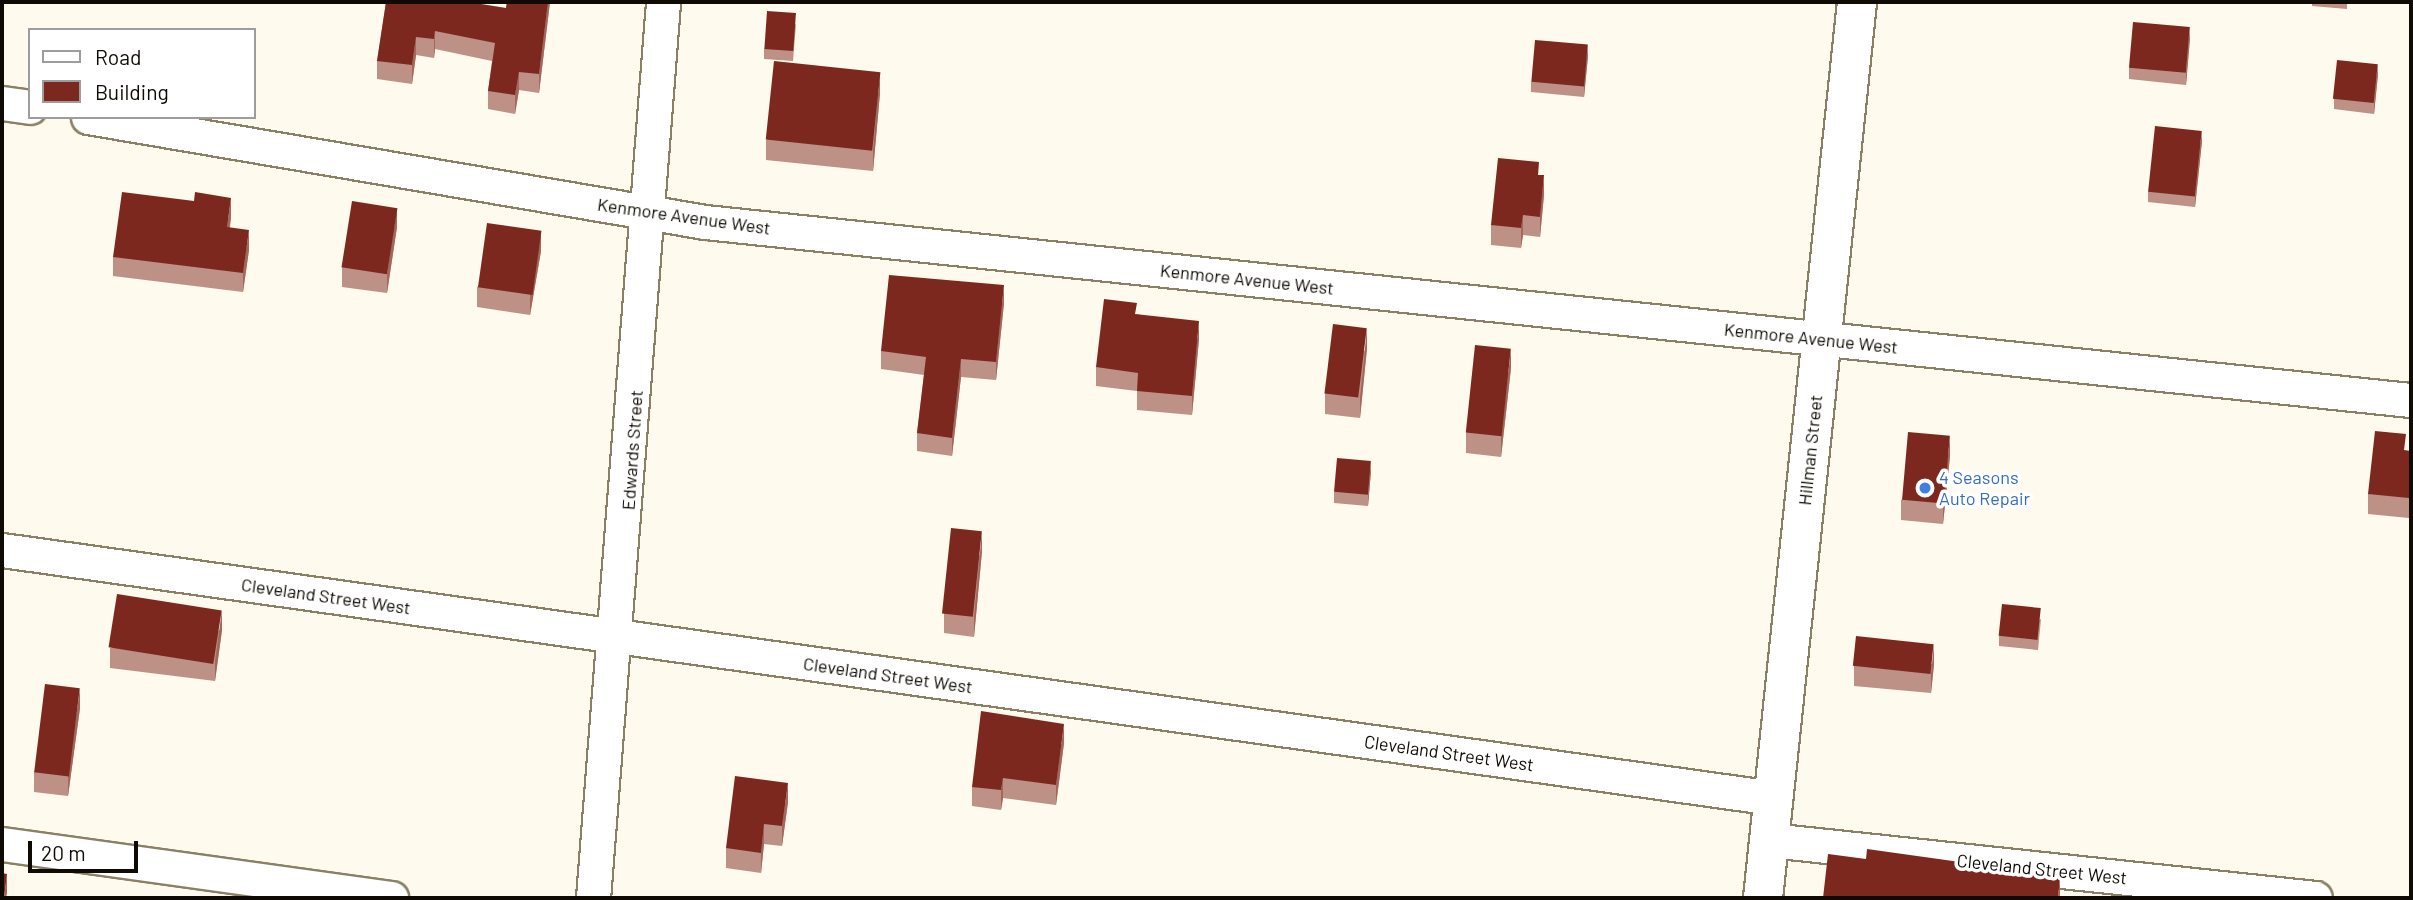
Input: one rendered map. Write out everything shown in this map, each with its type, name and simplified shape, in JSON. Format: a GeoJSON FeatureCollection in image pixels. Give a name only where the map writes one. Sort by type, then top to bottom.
{"type":"FeatureCollection","features":[{"type":"Feature","properties":{"kind":"street","name":"Edwards Street"},"geometry":{"type":"LineString","coordinates":[[593,898],[618,637],[663,2]]}},
{"type":"Feature","properties":{"kind":"street","name":"Hillman Street"},"geometry":{"type":"LineString","coordinates":[[1763,898],[1857,2]]}},
{"type":"Feature","properties":{"kind":"street"},"geometry":{"type":"LineString","coordinates":[[2,103],[28,107]]}},
{"type":"Feature","properties":{"kind":"street","name":"Kenmore Avenue West"},"geometry":{"type":"LineString","coordinates":[[100,119],[649,212],[2411,400]]}},
{"type":"Feature","properties":{"kind":"street","name":"Cleveland Street West"},"geometry":{"type":"LineString","coordinates":[[2,550],[1774,798]]}},
{"type":"Feature","properties":{"kind":"street","name":"Cleveland Street West"},"geometry":{"type":"LineString","coordinates":[[1769,840],[2315,898]]}},
{"type":"Feature","properties":{"kind":"street"},"geometry":{"type":"LineString","coordinates":[[2,844],[391,898]]}},
{"type":"Feature","properties":{"kind":"building"},"geometry":{"type":"Polygon","coordinates":[[[386,2],[469,2],[506,8],[507,2],[548,2],[539,74],[519,72],[515,95],[488,91],[495,43],[435,31],[434,39],[416,37],[412,65],[377,61],[386,2]]]}},
{"type":"Feature","properties":{"kind":"building"},"geometry":{"type":"Polygon","coordinates":[[[767,11],[796,13],[793,51],[764,49],[767,11]]]}},
{"type":"Feature","properties":{"kind":"building"},"geometry":{"type":"Polygon","coordinates":[[[2133,22],[2190,27],[2186,73],[2129,68],[2133,22]]]}},
{"type":"Feature","properties":{"kind":"building"},"geometry":{"type":"Polygon","coordinates":[[[1535,40],[1588,45],[1584,86],[1531,82],[1535,40]]]}},
{"type":"Feature","properties":{"kind":"building"},"geometry":{"type":"Polygon","coordinates":[[[2337,60],[2378,64],[2374,103],[2333,99],[2337,60]]]}},
{"type":"Feature","properties":{"kind":"building"},"geometry":{"type":"Polygon","coordinates":[[[774,61],[880,72],[872,151],[766,140],[774,61]]]}},
{"type":"Feature","properties":{"kind":"building"},"geometry":{"type":"Polygon","coordinates":[[[2155,126],[2202,131],[2195,197],[2148,192],[2155,126]]]}},
{"type":"Feature","properties":{"kind":"building"},"geometry":{"type":"Polygon","coordinates":[[[1498,158],[1539,162],[1538,175],[1544,175],[1540,217],[1523,215],[1521,228],[1491,225],[1498,158]]]}},
{"type":"Feature","properties":{"kind":"building"},"geometry":{"type":"Polygon","coordinates":[[[122,192],[194,201],[195,192],[231,198],[227,227],[249,230],[243,273],[113,257],[122,192]]]}},
{"type":"Feature","properties":{"kind":"building"},"geometry":{"type":"Polygon","coordinates":[[[352,201],[397,208],[387,274],[342,267],[352,201]]]}},
{"type":"Feature","properties":{"kind":"building"},"geometry":{"type":"Polygon","coordinates":[[[487,223],[541,231],[532,295],[478,287],[487,223]]]}},
{"type":"Feature","properties":{"kind":"building"},"geometry":{"type":"Polygon","coordinates":[[[889,275],[1004,285],[996,362],[961,359],[952,438],[917,433],[926,357],[881,351],[889,275]]]}},
{"type":"Feature","properties":{"kind":"building"},"geometry":{"type":"Polygon","coordinates":[[[1104,299],[1137,303],[1135,314],[1199,321],[1192,396],[1137,391],[1138,373],[1096,367],[1104,299]]]}},
{"type":"Feature","properties":{"kind":"building"},"geometry":{"type":"Polygon","coordinates":[[[1333,324],[1367,328],[1358,398],[1324,393],[1333,324]]]}},
{"type":"Feature","properties":{"kind":"building"},"geometry":{"type":"Polygon","coordinates":[[[1475,345],[1511,349],[1502,436],[1466,433],[1475,345]]]}},
{"type":"Feature","properties":{"kind":"building"},"geometry":{"type":"Polygon","coordinates":[[[2375,431],[2406,434],[2404,450],[2411,451],[2409,498],[2368,494],[2375,431]]]}},
{"type":"Feature","properties":{"kind":"building","name":"4 Seasons Auto Repair"},"geometry":{"type":"Polygon","coordinates":[[[1908,432],[1950,436],[1944,503],[1902,500],[1908,432]]]}},
{"type":"Feature","properties":{"kind":"building"},"geometry":{"type":"Polygon","coordinates":[[[1337,458],[1371,461],[1368,495],[1334,492],[1337,458]]]}},
{"type":"Feature","properties":{"kind":"building"},"geometry":{"type":"Polygon","coordinates":[[[951,528],[982,531],[973,617],[942,614],[951,528]]]}},
{"type":"Feature","properties":{"kind":"building"},"geometry":{"type":"Polygon","coordinates":[[[117,594],[222,611],[213,664],[109,647],[117,594]]]}},
{"type":"Feature","properties":{"kind":"building"},"geometry":{"type":"Polygon","coordinates":[[[2002,604],[2041,608],[2037,640],[1999,636],[2002,604]]]}},
{"type":"Feature","properties":{"kind":"building"},"geometry":{"type":"Polygon","coordinates":[[[1856,636],[1934,644],[1930,674],[1853,666],[1856,636]]]}},
{"type":"Feature","properties":{"kind":"building"},"geometry":{"type":"Polygon","coordinates":[[[45,684],[80,688],[69,777],[34,772],[45,684]]]}},
{"type":"Feature","properties":{"kind":"building"},"geometry":{"type":"Polygon","coordinates":[[[981,711],[1064,724],[1056,785],[1003,778],[1001,790],[972,787],[981,711]]]}},
{"type":"Feature","properties":{"kind":"building"},"geometry":{"type":"Polygon","coordinates":[[[735,776],[788,783],[782,826],[764,824],[761,853],[726,848],[735,776]]]}},
{"type":"Feature","properties":{"kind":"building"},"geometry":{"type":"Polygon","coordinates":[[[1867,849],[2060,876],[2058,898],[1823,898],[1828,854],[1866,859],[1867,849]]]}},
{"type":"Feature","properties":{"kind":"building"},"geometry":{"type":"Polygon","coordinates":[[[2,873],[7,874],[4,898],[2,898],[2,873]]]}},
{"type":"Feature","properties":{"kind":"place","name":"4 Seasons Auto Repair"},"geometry":{"type":"Point","coordinates":[1925,488]}}]}
